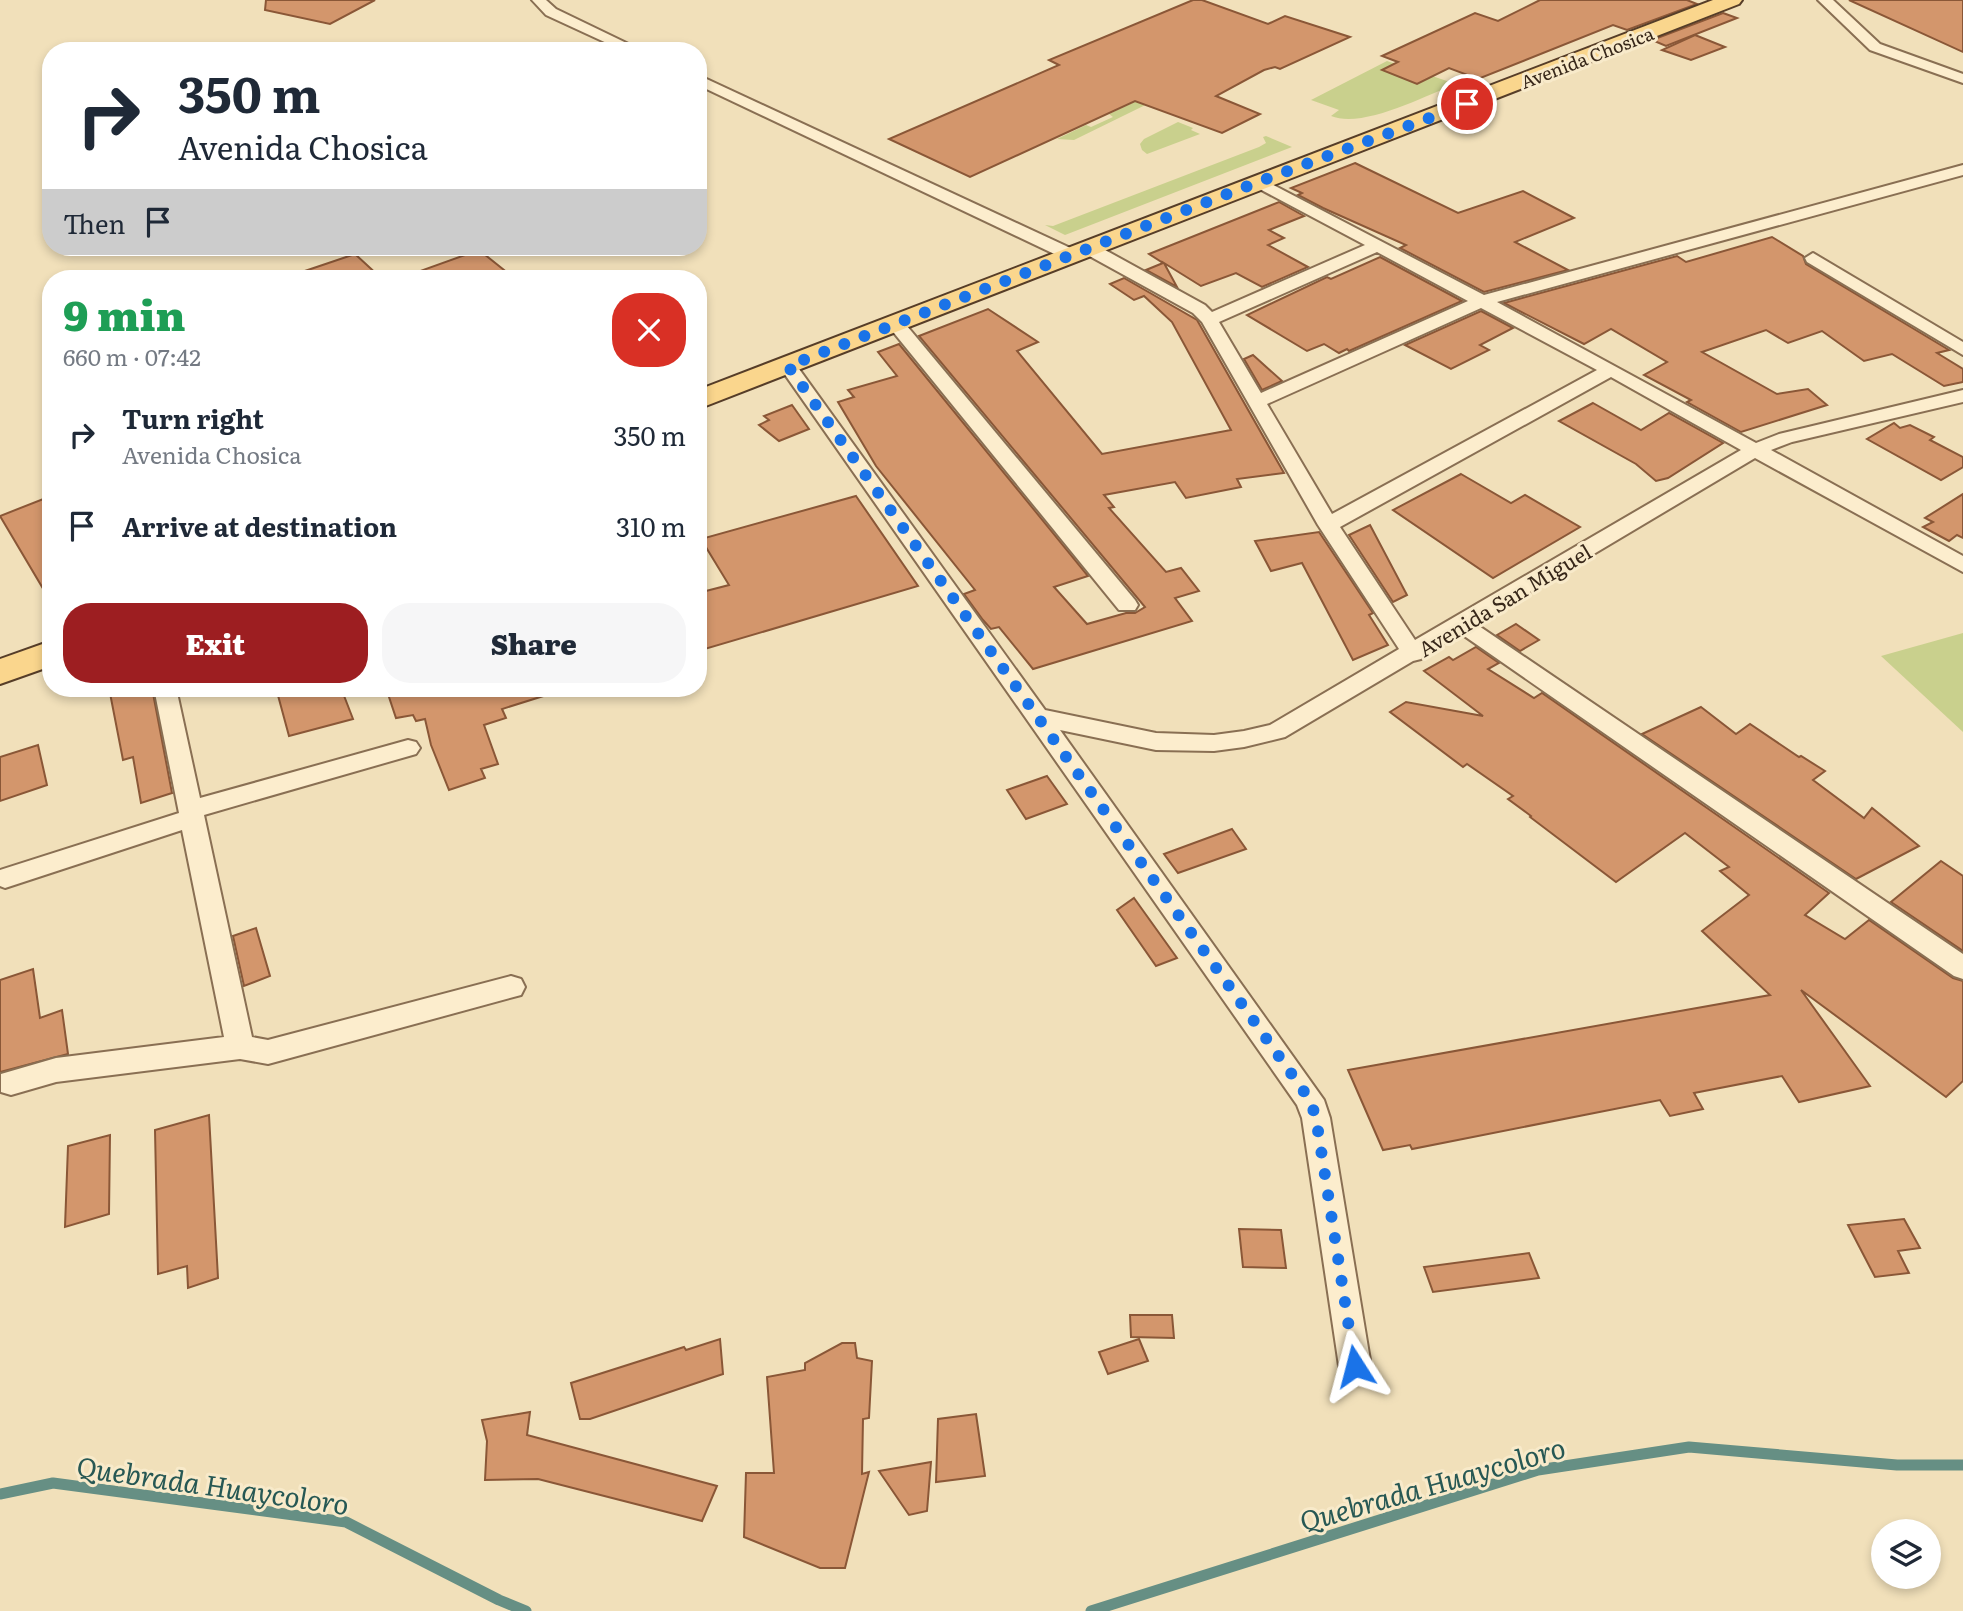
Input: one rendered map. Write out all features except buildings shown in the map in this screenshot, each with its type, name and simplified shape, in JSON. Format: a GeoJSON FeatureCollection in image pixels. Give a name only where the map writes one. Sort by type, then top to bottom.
{"type":"FeatureCollection","features":[{"type":"Feature","properties":{"kind":"main road","name":"Avenida Chosica"},"geometry":{"type":"LineString","coordinates":[[707,398],[1732,0]]}},
{"type":"Feature","properties":{"kind":"main road"},"geometry":{"type":"LineString","coordinates":[[0,673],[42,657]]}},
{"type":"Feature","properties":{"kind":"street"},"geometry":{"type":"LineString","coordinates":[[539,0],[551,12],[616,42]]}},
{"type":"Feature","properties":{"kind":"street"},"geometry":{"type":"LineString","coordinates":[[1825,0],[1875,47],[1893,56],[1963,79]]}},
{"type":"Feature","properties":{"kind":"street"},"geometry":{"type":"LineString","coordinates":[[707,83],[1082,252],[1199,309],[1209,320],[1328,525],[1413,654]]}},
{"type":"Feature","properties":{"kind":"street"},"geometry":{"type":"LineString","coordinates":[[1257,402],[1482,301],[1963,170]]}},
{"type":"Feature","properties":{"kind":"street"},"geometry":{"type":"LineString","coordinates":[[1258,182],[1757,449],[1963,565]]}},
{"type":"Feature","properties":{"kind":"street"},"geometry":{"type":"LineString","coordinates":[[1209,320],[1377,246]]}},
{"type":"Feature","properties":{"kind":"street"},"geometry":{"type":"LineString","coordinates":[[1813,258],[1963,350]]}},
{"type":"Feature","properties":{"kind":"street"},"geometry":{"type":"LineString","coordinates":[[896,324],[1127,605]]}},
{"type":"Feature","properties":{"kind":"street"},"geometry":{"type":"LineString","coordinates":[[788,366],[1310,1100],[1316,1118],[1355,1366]]}},
{"type":"Feature","properties":{"kind":"street"},"geometry":{"type":"LineString","coordinates":[[1328,525],[1611,370]]}},
{"type":"Feature","properties":{"kind":"street","name":"Avenida San Miguel"},"geometry":{"type":"LineString","coordinates":[[1036,716],[1143,742],[1190,745],[1256,738],[1278,731],[1413,654],[1757,449],[1786,438],[1963,396]]}},
{"type":"Feature","properties":{"kind":"street"},"geometry":{"type":"LineString","coordinates":[[1939,401],[1963,418]]}},
{"type":"Feature","properties":{"kind":"street"},"geometry":{"type":"LineString","coordinates":[[1461,624],[1963,968]]}},
{"type":"Feature","properties":{"kind":"street"},"geometry":{"type":"LineString","coordinates":[[167,697],[240,1047]]}},
{"type":"Feature","properties":{"kind":"street"},"geometry":{"type":"LineString","coordinates":[[5,878],[192,814],[408,748]]}},
{"type":"Feature","properties":{"kind":"street"},"geometry":{"type":"LineString","coordinates":[[10,1083],[56,1070],[240,1047],[268,1052],[511,987]]}},
{"type":"Feature","properties":{"kind":"green space"},"geometry":{"type":"Polygon","coordinates":[[[1387,61],[1456,84],[1394,109],[1360,118],[1331,116],[1339,110],[1311,100],[1387,61]]]}},
{"type":"Feature","properties":{"kind":"green space"},"geometry":{"type":"Polygon","coordinates":[[[1175,83],[1178,89],[1074,140],[1057,139],[1086,125],[1091,127],[1113,117],[1109,114],[1175,83]]]}},
{"type":"Feature","properties":{"kind":"green space"},"geometry":{"type":"Polygon","coordinates":[[[1178,122],[1200,134],[1147,154],[1142,150],[1140,144],[1144,139],[1178,122]]]}},
{"type":"Feature","properties":{"kind":"green space"},"geometry":{"type":"Polygon","coordinates":[[[1263,137],[1292,147],[1065,235],[1045,225],[1053,226],[1259,147],[1266,143],[1263,137]]]}},
{"type":"Feature","properties":{"kind":"green space"},"geometry":{"type":"Polygon","coordinates":[[[1963,633],[1963,732],[1881,656],[1963,633]]]}},
{"type":"Feature","properties":{"kind":"waterway","name":"Quebrada Huaycoloro"},"geometry":{"type":"LineString","coordinates":[[1091,1611],[1538,1470],[1689,1447],[1897,1465],[1963,1465]]}},
{"type":"Feature","properties":{"kind":"waterway","name":"Quebrada Huaycoloro"},"geometry":{"type":"LineString","coordinates":[[0,1494],[53,1483],[346,1522],[499,1600],[526,1611]]}},
{"type":"Feature","properties":{"kind":"route"},"geometry":{"type":"LineString","coordinates":[[1355,1366],[1316,1118],[1310,1100],[788,366],[1258,182],[1467,104]]}}]}
